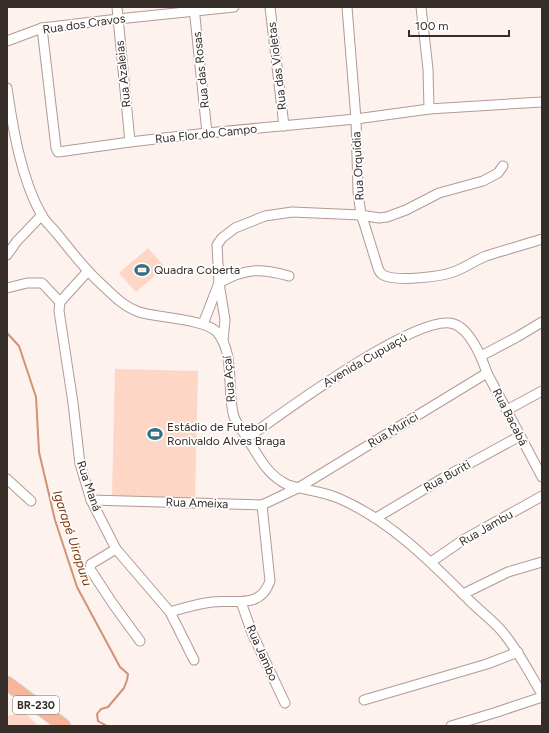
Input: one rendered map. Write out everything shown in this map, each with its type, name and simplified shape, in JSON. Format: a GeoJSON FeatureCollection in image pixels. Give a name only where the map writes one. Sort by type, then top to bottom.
{"type":"FeatureCollection","features":[{"type":"Feature","properties":{"kind":"highway","name":"BR-230"},"geometry":{"type":"LineString","coordinates":[[7,683],[64,726]]}},
{"type":"Feature","properties":{"kind":"street","name":"Rua Azaleias"},"geometry":{"type":"LineString","coordinates":[[117,7],[130,142]]}},
{"type":"Feature","properties":{"kind":"street","name":"Rua dos Cravos"},"geometry":{"type":"LineString","coordinates":[[7,41],[42,28],[194,9],[234,7]]}},
{"type":"Feature","properties":{"kind":"street","name":"Rua das Violetas"},"geometry":{"type":"LineString","coordinates":[[270,7],[284,126]]}},
{"type":"Feature","properties":{"kind":"street","name":"Rua Orquídia"},"geometry":{"type":"LineString","coordinates":[[347,7],[356,119],[358,192],[361,215],[381,274],[392,277],[419,278],[443,275],[456,271],[483,258],[542,239]]}},
{"type":"Feature","properties":{"kind":"street"},"geometry":{"type":"LineString","coordinates":[[421,7],[428,69],[429,109]]}},
{"type":"Feature","properties":{"kind":"street","name":"Rua das Rosas"},"geometry":{"type":"LineString","coordinates":[[194,9],[207,133]]}},
{"type":"Feature","properties":{"kind":"street","name":"Rua Flor do Campo"},"geometry":{"type":"LineString","coordinates":[[42,28],[56,151],[59,152],[207,133],[356,119],[429,109],[542,102]]}},
{"type":"Feature","properties":{"kind":"street"},"geometry":{"type":"LineString","coordinates":[[7,88],[17,145],[32,193],[42,215],[88,271],[60,302],[42,283],[27,283],[7,288]]}},
{"type":"Feature","properties":{"kind":"street"},"geometry":{"type":"LineString","coordinates":[[223,341],[225,320],[219,283],[217,245],[222,238],[235,228],[254,220],[278,213],[292,212],[361,215],[379,218],[395,215],[440,193],[483,181],[498,173],[503,166]]}},
{"type":"Feature","properties":{"kind":"street"},"geometry":{"type":"LineString","coordinates":[[7,255],[17,241],[42,215]]}},
{"type":"Feature","properties":{"kind":"street"},"geometry":{"type":"LineString","coordinates":[[203,324],[219,283],[237,274],[256,270],[289,276]]}},
{"type":"Feature","properties":{"kind":"street","name":"Rua Açaí"},"geometry":{"type":"LineString","coordinates":[[88,271],[120,301],[136,311],[150,315],[203,324],[216,332],[223,341],[227,354],[232,413],[236,423],[268,470],[282,483],[338,498],[376,518],[431,562],[504,633],[518,652],[542,696]]}},
{"type":"Feature","properties":{"kind":"street","name":"Rua Maná"},"geometry":{"type":"LineString","coordinates":[[60,302],[59,316],[73,403],[80,464],[91,500],[116,549],[170,612],[194,660]]}},
{"type":"Feature","properties":{"kind":"street","name":"Avenida Cupuaçú"},"geometry":{"type":"LineString","coordinates":[[247,438],[322,385],[386,346],[418,330],[441,322],[455,324],[464,331],[481,356]]}},
{"type":"Feature","properties":{"kind":"street"},"geometry":{"type":"LineString","coordinates":[[481,356],[542,322]]}},
{"type":"Feature","properties":{"kind":"street","name":"Rua Bacabá"},"geometry":{"type":"LineString","coordinates":[[481,356],[488,373],[542,477]]}},
{"type":"Feature","properties":{"kind":"street","name":"Rua Murici"},"geometry":{"type":"LineString","coordinates":[[298,488],[488,373]]}},
{"type":"Feature","properties":{"kind":"street"},"geometry":{"type":"LineString","coordinates":[[507,410],[542,391]]}},
{"type":"Feature","properties":{"kind":"street","name":"Rua Buriti"},"geometry":{"type":"LineString","coordinates":[[376,518],[443,478],[520,436]]}},
{"type":"Feature","properties":{"kind":"street"},"geometry":{"type":"LineString","coordinates":[[7,479],[31,501]]}},
{"type":"Feature","properties":{"kind":"street","name":"Rua Ameixa"},"geometry":{"type":"LineString","coordinates":[[91,500],[262,505],[298,488]]}},
{"type":"Feature","properties":{"kind":"street","name":"Rua Jambu"},"geometry":{"type":"LineString","coordinates":[[431,562],[463,540],[542,496]]}},
{"type":"Feature","properties":{"kind":"street"},"geometry":{"type":"LineString","coordinates":[[170,612],[212,602],[248,602],[263,593],[270,581],[262,505]]}},
{"type":"Feature","properties":{"kind":"street"},"geometry":{"type":"LineString","coordinates":[[116,549],[92,564],[90,568],[112,604],[140,641]]}},
{"type":"Feature","properties":{"kind":"street"},"geometry":{"type":"LineString","coordinates":[[463,594],[508,572],[542,562]]}},
{"type":"Feature","properties":{"kind":"street","name":"Rua Jambo"},"geometry":{"type":"LineString","coordinates":[[241,602],[252,633],[285,704]]}},
{"type":"Feature","properties":{"kind":"street"},"geometry":{"type":"LineString","coordinates":[[364,700],[487,664],[518,652]]}},
{"type":"Feature","properties":{"kind":"street"},"geometry":{"type":"LineString","coordinates":[[451,726],[542,696]]}},
{"type":"Feature","properties":{"kind":"shaded area","name":"Quadra Coberta"},"geometry":{"type":"Polygon","coordinates":[[[148,248],[165,267],[136,292],[119,273],[148,248]]]}},
{"type":"Feature","properties":{"kind":"shaded area","name":"Estádio de Futebol Ronivaldo Alves Braga"},"geometry":{"type":"Polygon","coordinates":[[[115,369],[198,371],[195,499],[112,496],[115,369]]]}},
{"type":"Feature","properties":{"kind":"shaded area"},"geometry":{"type":"Polygon","coordinates":[[[24,712],[38,726],[7,726],[7,716],[24,712]]]}},
{"type":"Feature","properties":{"kind":"waterway","name":"Igarapé Uirapuru"},"geometry":{"type":"LineString","coordinates":[[7,333],[19,346],[36,397],[39,452],[55,520],[77,587],[120,667],[128,674],[124,688],[108,707],[101,709],[97,714],[98,721],[107,726]]}},
{"type":"Feature","properties":{"kind":"place","name":"Quadra Coberta"},"geometry":{"type":"Point","coordinates":[142,270]}},
{"type":"Feature","properties":{"kind":"place","name":"Estádio de Futebol Ronivaldo Alves Braga"},"geometry":{"type":"Point","coordinates":[155,434]}}]}
